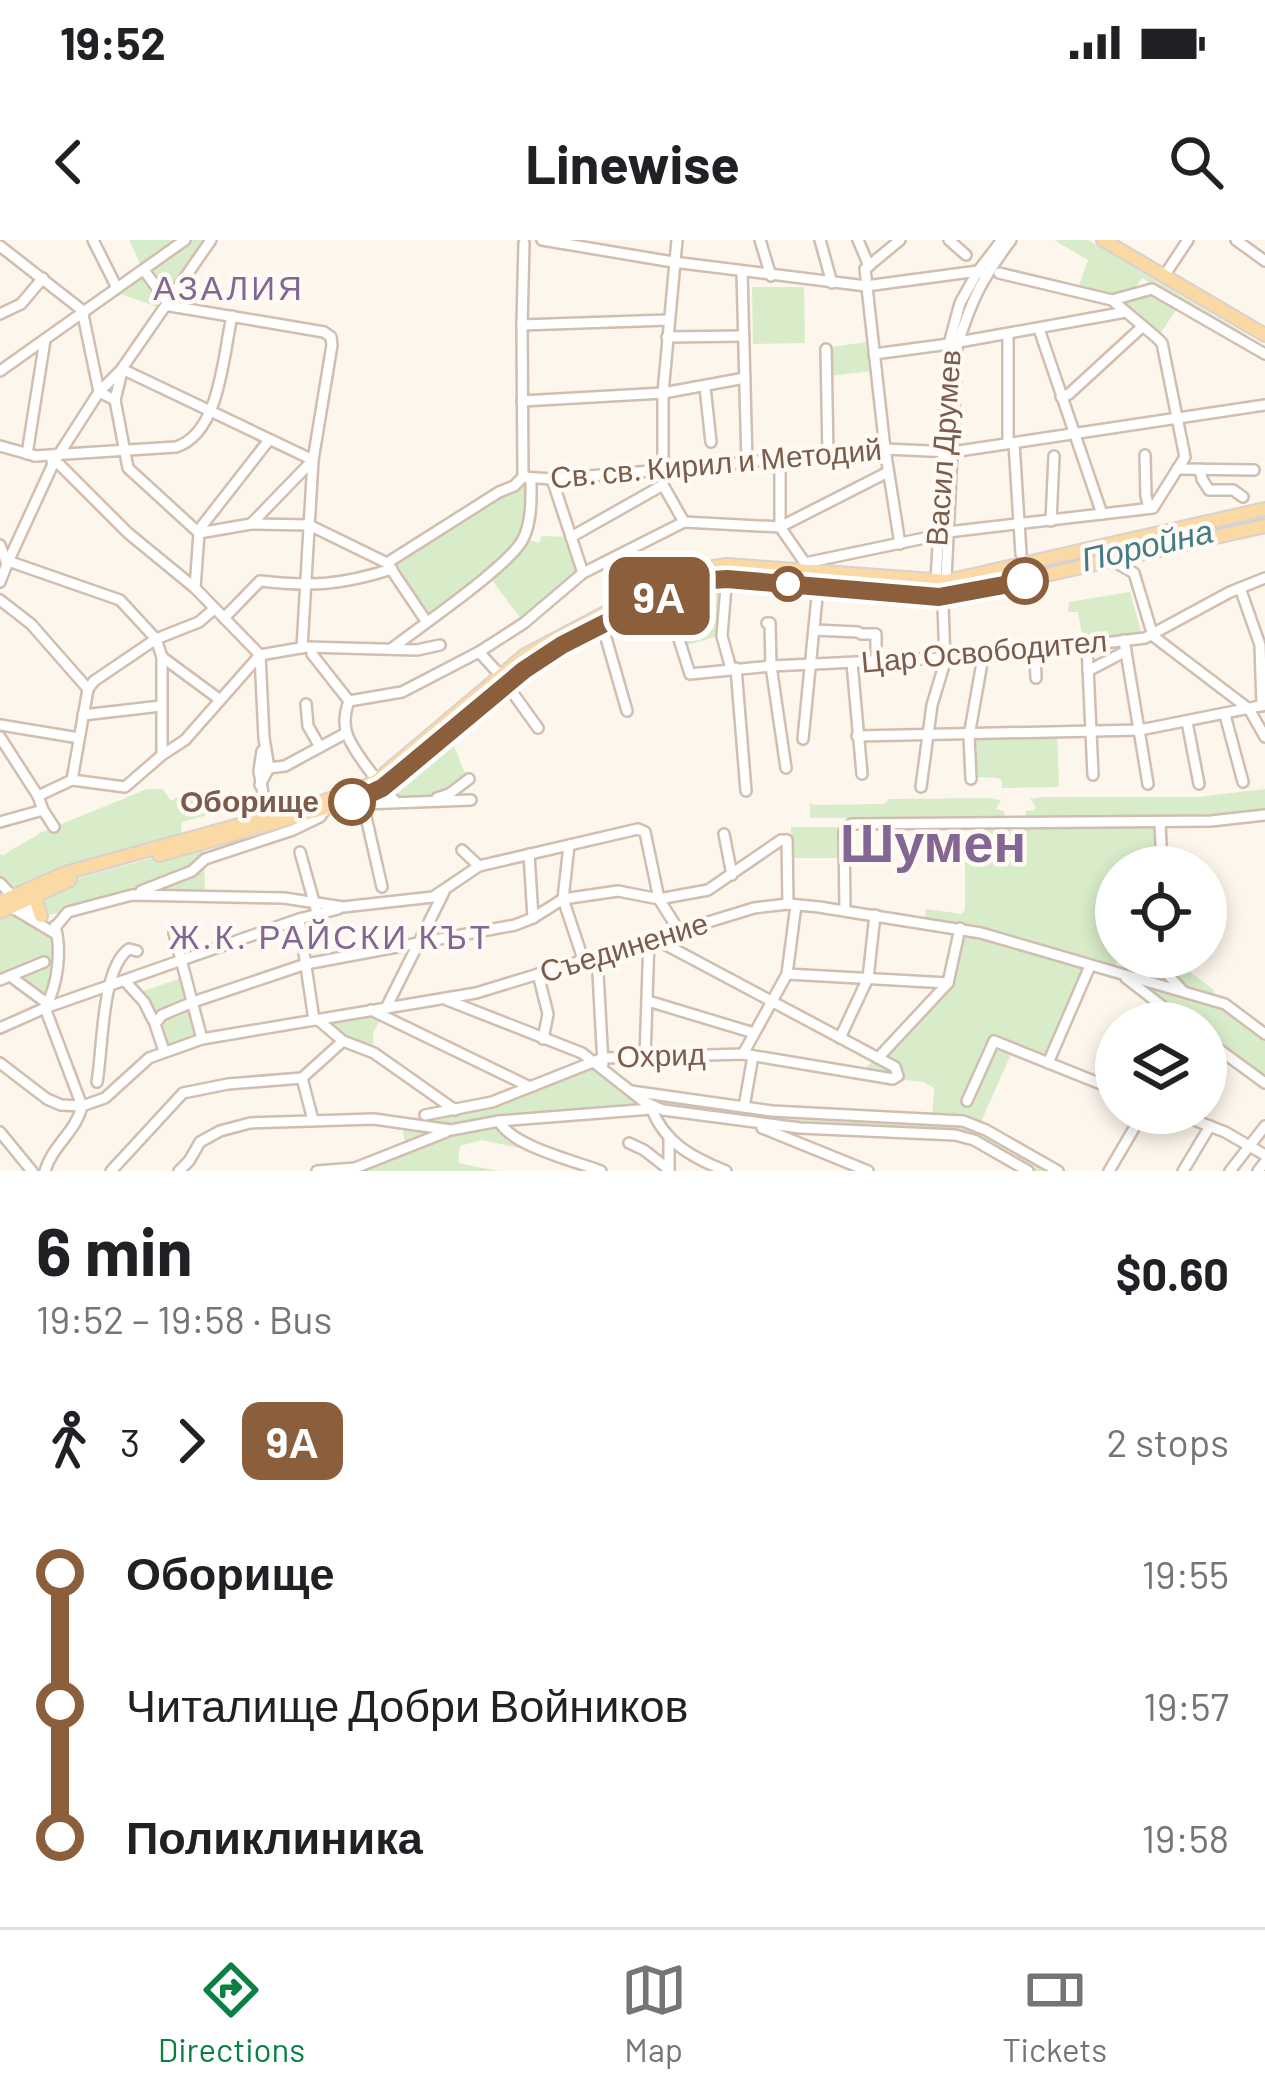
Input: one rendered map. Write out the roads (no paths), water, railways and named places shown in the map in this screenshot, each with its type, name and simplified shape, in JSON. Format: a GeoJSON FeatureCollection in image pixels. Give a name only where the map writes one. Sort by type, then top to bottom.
{"type":"FeatureCollection","features":[{"type":"Feature","properties":{"kind":"main road"},"geometry":{"type":"LineString","coordinates":[[1103,240],[1265,334]]}},
{"type":"Feature","properties":{"kind":"main road"},"geometry":{"type":"LineString","coordinates":[[1244,323],[1265,350]]}},
{"type":"Feature","properties":{"kind":"main road"},"geometry":{"type":"LineString","coordinates":[[503,680],[664,593],[727,572],[942,592],[1265,509]]}},
{"type":"Feature","properties":{"kind":"main road"},"geometry":{"type":"LineString","coordinates":[[6,903],[93,873],[348,803],[379,784],[503,680],[525,655],[662,583],[709,566],[818,587],[942,592],[1113,561],[1265,526]]}},
{"type":"Feature","properties":{"kind":"main road"},"geometry":{"type":"LineString","coordinates":[[6,903],[65,873],[379,784]]}},
{"type":"Feature","properties":{"kind":"main road"},"geometry":{"type":"LineString","coordinates":[[40,892],[36,901],[40,916]]}},
{"type":"Feature","properties":{"kind":"street"},"geometry":{"type":"LineString","coordinates":[[94,240],[117,288]]}},
{"type":"Feature","properties":{"kind":"street"},"geometry":{"type":"LineString","coordinates":[[0,371],[185,240]]}},
{"type":"Feature","properties":{"kind":"street"},"geometry":{"type":"LineString","coordinates":[[0,582],[57,458],[99,392],[122,369],[211,240]]}},
{"type":"Feature","properties":{"kind":"street"},"geometry":{"type":"LineString","coordinates":[[542,240],[866,286],[982,272]]}},
{"type":"Feature","properties":{"kind":"street"},"geometry":{"type":"LineString","coordinates":[[677,240],[663,393],[663,485],[684,522]]}},
{"type":"Feature","properties":{"kind":"street"},"geometry":{"type":"LineString","coordinates":[[760,240],[771,276]]}},
{"type":"Feature","properties":{"kind":"street"},"geometry":{"type":"LineString","coordinates":[[820,240],[832,283]]}},
{"type":"Feature","properties":{"kind":"street"},"geometry":{"type":"LineString","coordinates":[[858,240],[869,266]]}},
{"type":"Feature","properties":{"kind":"street"},"geometry":{"type":"LineString","coordinates":[[900,240],[865,269],[900,544]]}},
{"type":"Feature","properties":{"kind":"street"},"geometry":{"type":"LineString","coordinates":[[949,240],[966,255]]}},
{"type":"Feature","properties":{"kind":"street","name":"Васил Друмев"},"geometry":{"type":"LineString","coordinates":[[921,787],[932,705],[945,659],[944,534],[960,303],[1006,240]]}},
{"type":"Feature","properties":{"kind":"street"},"geometry":{"type":"LineString","coordinates":[[1164,276],[1188,240]]}},
{"type":"Feature","properties":{"kind":"street"},"geometry":{"type":"LineString","coordinates":[[1236,240],[1265,261]]}},
{"type":"Feature","properties":{"kind":"street"},"geometry":{"type":"LineString","coordinates":[[391,649],[502,565],[521,544],[530,512],[522,401],[525,241]]}},
{"type":"Feature","properties":{"kind":"street"},"geometry":{"type":"LineString","coordinates":[[2,243],[82,310],[99,392]]}},
{"type":"Feature","properties":{"kind":"street"},"geometry":{"type":"LineString","coordinates":[[144,270],[170,306],[331,337],[313,460],[307,651],[349,701]]}},
{"type":"Feature","properties":{"kind":"street"},"geometry":{"type":"LineString","coordinates":[[742,272],[747,463]]}},
{"type":"Feature","properties":{"kind":"street","name":"Васил Друмев"},"geometry":{"type":"LineString","coordinates":[[954,343],[982,272]]}},
{"type":"Feature","properties":{"kind":"street"},"geometry":{"type":"LineString","coordinates":[[780,460],[780,527],[806,563],[944,534],[1154,508],[1182,469],[1185,457],[1162,343],[1112,300],[999,273]]}},
{"type":"Feature","properties":{"kind":"street"},"geometry":{"type":"LineString","coordinates":[[943,276],[959,281],[967,290]]}},
{"type":"Feature","properties":{"kind":"street"},"geometry":{"type":"LineString","coordinates":[[0,314],[21,304],[43,278]]}},
{"type":"Feature","properties":{"kind":"street"},"geometry":{"type":"LineString","coordinates":[[1112,300],[1152,290],[1265,350]]}},
{"type":"Feature","properties":{"kind":"street"},"geometry":{"type":"LineString","coordinates":[[874,354],[1126,312]]}},
{"type":"Feature","properties":{"kind":"street"},"geometry":{"type":"LineString","coordinates":[[0,446],[57,458],[186,444],[212,412],[232,316]]}},
{"type":"Feature","properties":{"kind":"street"},"geometry":{"type":"LineString","coordinates":[[522,325],[668,320]]}},
{"type":"Feature","properties":{"kind":"street"},"geometry":{"type":"LineString","coordinates":[[1061,398],[1143,326]]}},
{"type":"Feature","properties":{"kind":"street"},"geometry":{"type":"LineString","coordinates":[[1039,329],[1102,514]]}},
{"type":"Feature","properties":{"kind":"street"},"geometry":{"type":"LineString","coordinates":[[1008,335],[1021,554]]}},
{"type":"Feature","properties":{"kind":"street"},"geometry":{"type":"LineString","coordinates":[[667,337],[744,336]]}},
{"type":"Feature","properties":{"kind":"street"},"geometry":{"type":"LineString","coordinates":[[30,455],[45,340]]}},
{"type":"Feature","properties":{"kind":"street"},"geometry":{"type":"LineString","coordinates":[[826,349],[828,456]]}},
{"type":"Feature","properties":{"kind":"street"},"geometry":{"type":"LineString","coordinates":[[122,369],[115,400],[128,468]]}},
{"type":"Feature","properties":{"kind":"street"},"geometry":{"type":"LineString","coordinates":[[122,369],[313,460]]}},
{"type":"Feature","properties":{"kind":"street"},"geometry":{"type":"LineString","coordinates":[[522,401],[663,393],[745,378]]}},
{"type":"Feature","properties":{"kind":"street"},"geometry":{"type":"LineString","coordinates":[[705,387],[711,442]]}},
{"type":"Feature","properties":{"kind":"street"},"geometry":{"type":"LineString","coordinates":[[99,392],[115,400]]}},
{"type":"Feature","properties":{"kind":"street","name":"Св. св. Кирил и Методий"},"geometry":{"type":"LineString","coordinates":[[527,478],[885,449],[948,452],[1265,405]]}},
{"type":"Feature","properties":{"kind":"street"},"geometry":{"type":"LineString","coordinates":[[196,588],[198,532],[269,440]]}},
{"type":"Feature","properties":{"kind":"street"},"geometry":{"type":"LineString","coordinates":[[109,450],[198,532]]}},
{"type":"Feature","properties":{"kind":"street"},"geometry":{"type":"LineString","coordinates":[[1145,455],[1150,508]]}},
{"type":"Feature","properties":{"kind":"street"},"geometry":{"type":"LineString","coordinates":[[1051,521],[1054,456]]}},
{"type":"Feature","properties":{"kind":"street"},"geometry":{"type":"LineString","coordinates":[[57,458],[128,533],[196,588],[260,655],[268,768],[260,785]]}},
{"type":"Feature","properties":{"kind":"street"},"geometry":{"type":"LineString","coordinates":[[251,524],[313,460]]}},
{"type":"Feature","properties":{"kind":"street"},"geometry":{"type":"LineString","coordinates":[[1182,469],[1254,470]]}},
{"type":"Feature","properties":{"kind":"street"},"geometry":{"type":"LineString","coordinates":[[1201,469],[1209,490],[1233,490],[1244,497]]}},
{"type":"Feature","properties":{"kind":"street"},"geometry":{"type":"LineString","coordinates":[[396,802],[346,733],[349,701],[403,692],[479,652],[524,623],[583,573],[684,522],[780,527],[888,472]]}},
{"type":"Feature","properties":{"kind":"street"},"geometry":{"type":"LineString","coordinates":[[224,618],[260,581],[307,586],[356,580],[389,566],[527,478]]}},
{"type":"Feature","properties":{"kind":"street"},"geometry":{"type":"LineString","coordinates":[[552,479],[583,573]]}},
{"type":"Feature","properties":{"kind":"street"},"geometry":{"type":"LineString","coordinates":[[572,537],[663,485]]}},
{"type":"Feature","properties":{"kind":"street"},"geometry":{"type":"LineString","coordinates":[[198,532],[251,524],[309,524],[389,566],[427,621]]}},
{"type":"Feature","properties":{"kind":"street"},"geometry":{"type":"LineString","coordinates":[[0,545],[7,563]]}},
{"type":"Feature","properties":{"kind":"street"},"geometry":{"type":"LineString","coordinates":[[1143,554],[1134,573],[1153,636],[1249,710],[1265,737]]}},
{"type":"Feature","properties":{"kind":"street"},"geometry":{"type":"LineString","coordinates":[[1113,561],[1134,573]]}},
{"type":"Feature","properties":{"kind":"street"},"geometry":{"type":"LineString","coordinates":[[7,563],[120,600],[156,639],[162,657],[162,754]]}},
{"type":"Feature","properties":{"kind":"street"},"geometry":{"type":"LineString","coordinates":[[727,572],[722,636],[734,669],[746,791]]}},
{"type":"Feature","properties":{"kind":"street","name":"Цар Освободител"},"geometry":{"type":"LineString","coordinates":[[670,611],[690,674],[1125,646],[1265,578]]}},
{"type":"Feature","properties":{"kind":"street"},"geometry":{"type":"LineString","coordinates":[[803,739],[818,587]]}},
{"type":"Feature","properties":{"kind":"street"},"geometry":{"type":"LineString","coordinates":[[857,736],[1140,730],[1264,705],[1260,645],[1240,588]]}},
{"type":"Feature","properties":{"kind":"street"},"geometry":{"type":"LineString","coordinates":[[0,600],[31,624],[88,689]]}},
{"type":"Feature","properties":{"kind":"street"},"geometry":{"type":"LineString","coordinates":[[72,780],[88,689],[94,681],[156,639],[200,622],[214,609]]}},
{"type":"Feature","properties":{"kind":"street"},"geometry":{"type":"LineString","coordinates":[[767,622],[786,768]]}},
{"type":"Feature","properties":{"kind":"street"},"geometry":{"type":"LineString","coordinates":[[602,624],[627,711]]}},
{"type":"Feature","properties":{"kind":"street"},"geometry":{"type":"LineString","coordinates":[[814,630],[876,634],[876,662]]}},
{"type":"Feature","properties":{"kind":"street"},"geometry":{"type":"LineString","coordinates":[[38,796],[72,780],[125,787],[185,740],[260,655],[416,650],[440,645]]}},
{"type":"Feature","properties":{"kind":"street"},"geometry":{"type":"LineString","coordinates":[[1087,646],[1093,776]]}},
{"type":"Feature","properties":{"kind":"street"},"geometry":{"type":"LineString","coordinates":[[1088,670],[1125,646],[1148,784]]}},
{"type":"Feature","properties":{"kind":"street"},"geometry":{"type":"LineString","coordinates":[[479,652],[538,728]]}},
{"type":"Feature","properties":{"kind":"street"},"geometry":{"type":"LineString","coordinates":[[1035,653],[1036,678]]}},
{"type":"Feature","properties":{"kind":"street"},"geometry":{"type":"LineString","coordinates":[[971,779],[970,736],[983,656]]}},
{"type":"Feature","properties":{"kind":"street"},"geometry":{"type":"LineString","coordinates":[[162,657],[219,699]]}},
{"type":"Feature","properties":{"kind":"street"},"geometry":{"type":"LineString","coordinates":[[853,663],[862,774]]}},
{"type":"Feature","properties":{"kind":"street"},"geometry":{"type":"LineString","coordinates":[[306,704],[308,726],[320,747]]}},
{"type":"Feature","properties":{"kind":"street"},"geometry":{"type":"LineString","coordinates":[[83,715],[161,706]]}},
{"type":"Feature","properties":{"kind":"street"},"geometry":{"type":"LineString","coordinates":[[1225,715],[1243,782]]}},
{"type":"Feature","properties":{"kind":"street"},"geometry":{"type":"LineString","coordinates":[[1187,722],[1199,784]]}},
{"type":"Feature","properties":{"kind":"street"},"geometry":{"type":"LineString","coordinates":[[0,725],[79,738]]}},
{"type":"Feature","properties":{"kind":"street"},"geometry":{"type":"LineString","coordinates":[[268,768],[285,766],[346,733]]}},
{"type":"Feature","properties":{"kind":"street"},"geometry":{"type":"LineString","coordinates":[[0,737],[54,827]]}},
{"type":"Feature","properties":{"kind":"street"},"geometry":{"type":"LineString","coordinates":[[264,738],[259,771],[267,816]]}},
{"type":"Feature","properties":{"kind":"street"},"geometry":{"type":"LineString","coordinates":[[426,802],[469,779]]}},
{"type":"Feature","properties":{"kind":"street"},"geometry":{"type":"LineString","coordinates":[[382,887],[362,806],[368,802],[471,800]]}},
{"type":"Feature","properties":{"kind":"street"},"geometry":{"type":"LineString","coordinates":[[0,822],[43,810]]}},
{"type":"Feature","properties":{"kind":"street"},"geometry":{"type":"LineString","coordinates":[[55,931],[68,912],[131,895],[192,871],[205,859],[293,830],[325,810]]}},
{"type":"Feature","properties":{"kind":"street"},"geometry":{"type":"LineString","coordinates":[[845,910],[846,826],[1211,821],[1265,815]]}},
{"type":"Feature","properties":{"kind":"street"},"geometry":{"type":"LineString","coordinates":[[1162,822],[1162,846]]}},
{"type":"Feature","properties":{"kind":"street"},"geometry":{"type":"LineString","coordinates":[[131,895],[284,898],[316,909],[433,897],[479,866],[642,829],[659,899],[679,931]]}},
{"type":"Feature","properties":{"kind":"street"},"geometry":{"type":"LineString","coordinates":[[724,835],[732,875]]}},
{"type":"Feature","properties":{"kind":"street"},"geometry":{"type":"LineString","coordinates":[[154,1022],[193,1002],[306,964],[495,930],[533,918],[563,899],[618,890],[659,899],[708,890],[787,840],[792,904],[787,974],[754,1033],[744,1107]]}},
{"type":"Feature","properties":{"kind":"street"},"geometry":{"type":"LineString","coordinates":[[569,844],[563,899],[583,959]]}},
{"type":"Feature","properties":{"kind":"street"},"geometry":{"type":"LineString","coordinates":[[462,850],[479,866]]}},
{"type":"Feature","properties":{"kind":"street"},"geometry":{"type":"LineString","coordinates":[[300,852],[316,909]]}},
{"type":"Feature","properties":{"kind":"street"},"geometry":{"type":"LineString","coordinates":[[530,854],[533,918]]}},
{"type":"Feature","properties":{"kind":"street"},"geometry":{"type":"LineString","coordinates":[[0,883],[6,903],[55,931]]}},
{"type":"Feature","properties":{"kind":"street"},"geometry":{"type":"LineString","coordinates":[[386,1008],[447,888]]}},
{"type":"Feature","properties":{"kind":"street"},"geometry":{"type":"LineString","coordinates":[[6,903],[40,916],[55,931],[59,947],[46,1006],[82,1114],[49,1155],[45,1171]]}},
{"type":"Feature","properties":{"kind":"street","name":"Съединение"},"geometry":{"type":"LineString","coordinates":[[82,1106],[105,1098],[139,1065],[164,1051],[202,1039],[476,992],[754,908],[792,904],[960,928],[1095,967]]}},
{"type":"Feature","properties":{"kind":"street"},"geometry":{"type":"LineString","coordinates":[[0,1028],[46,1006],[110,987],[316,909]]}},
{"type":"Feature","properties":{"kind":"street"},"geometry":{"type":"LineString","coordinates":[[840,1038],[868,978],[875,915]]}},
{"type":"Feature","properties":{"kind":"street"},"geometry":{"type":"LineString","coordinates":[[299,919],[316,1019],[343,1041],[374,1053],[455,1110]]}},
{"type":"Feature","properties":{"kind":"street"},"geometry":{"type":"LineString","coordinates":[[645,1057],[651,939],[878,1058],[948,983],[960,928]]}},
{"type":"Feature","properties":{"kind":"street"},"geometry":{"type":"LineString","coordinates":[[174,933],[202,1039]]}},
{"type":"Feature","properties":{"kind":"street"},"geometry":{"type":"LineString","coordinates":[[97,1082],[110,987],[121,955],[137,951]]}},
{"type":"Feature","properties":{"kind":"street"},"geometry":{"type":"LineString","coordinates":[[597,955],[600,1063]]}},
{"type":"Feature","properties":{"kind":"street"},"geometry":{"type":"LineString","coordinates":[[5,978],[44,962]]}},
{"type":"Feature","properties":{"kind":"street"},"geometry":{"type":"LineString","coordinates":[[1048,1064],[1090,966]]}},
{"type":"Feature","properties":{"kind":"street"},"geometry":{"type":"LineString","coordinates":[[538,974],[548,1014],[543,1039]]}},
{"type":"Feature","properties":{"kind":"street"},"geometry":{"type":"LineString","coordinates":[[787,974],[948,983]]}},
{"type":"Feature","properties":{"kind":"street"},"geometry":{"type":"LineString","coordinates":[[5,978],[46,1006]]}},
{"type":"Feature","properties":{"kind":"street"},"geometry":{"type":"LineString","coordinates":[[1128,978],[1158,1002]]}},
{"type":"Feature","properties":{"kind":"street","name":"Съединение"},"geometry":{"type":"LineString","coordinates":[[1131,978],[1225,1004],[1265,1034]]}},
{"type":"Feature","properties":{"kind":"street"},"geometry":{"type":"LineString","coordinates":[[1164,978],[1164,987]]}},
{"type":"Feature","properties":{"kind":"street"},"geometry":{"type":"LineString","coordinates":[[1170,978],[1186,993]]}},
{"type":"Feature","properties":{"kind":"street"},"geometry":{"type":"LineString","coordinates":[[125,981],[144,1002],[164,1051]]}},
{"type":"Feature","properties":{"kind":"street"},"geometry":{"type":"LineString","coordinates":[[442,998],[600,1063],[655,1108],[657,1123],[668,1137],[694,1157],[726,1171]]}},
{"type":"Feature","properties":{"kind":"street"},"geometry":{"type":"LineString","coordinates":[[648,1001],[754,1033]]}},
{"type":"Feature","properties":{"kind":"street"},"geometry":{"type":"LineString","coordinates":[[371,1010],[529,1087]]}},
{"type":"Feature","properties":{"kind":"street"},"geometry":{"type":"LineString","coordinates":[[111,1171],[183,1093],[239,1082],[302,1078],[343,1041]]}},
{"type":"Feature","properties":{"kind":"street"},"geometry":{"type":"LineString","coordinates":[[967,1101],[994,1042],[1095,1082]]}},
{"type":"Feature","properties":{"kind":"street","name":"Охрид"},"geometry":{"type":"LineString","coordinates":[[425,1115],[492,1102],[600,1063],[645,1057],[748,1055],[898,1076],[898,1070],[878,1058]]}},
{"type":"Feature","properties":{"kind":"street"},"geometry":{"type":"LineString","coordinates":[[1227,1055],[1265,1083]]}},
{"type":"Feature","properties":{"kind":"street"},"geometry":{"type":"LineString","coordinates":[[0,1063],[47,1100],[82,1106]]}},
{"type":"Feature","properties":{"kind":"street"},"geometry":{"type":"LineString","coordinates":[[302,1078],[313,1120]]}},
{"type":"Feature","properties":{"kind":"street"},"geometry":{"type":"LineString","coordinates":[[638,1093],[744,1107],[963,1121],[1058,1171]]}},
{"type":"Feature","properties":{"kind":"street"},"geometry":{"type":"LineString","coordinates":[[633,1110],[638,1093]]}},
{"type":"Feature","properties":{"kind":"street"},"geometry":{"type":"LineString","coordinates":[[655,1108],[673,1097]]}},
{"type":"Feature","properties":{"kind":"street"},"geometry":{"type":"LineString","coordinates":[[673,1097],[676,1112]]}},
{"type":"Feature","properties":{"kind":"street"},"geometry":{"type":"LineString","coordinates":[[317,1171],[355,1169],[451,1130],[499,1121],[655,1108],[800,1128],[964,1136],[1028,1171]]}},
{"type":"Feature","properties":{"kind":"street"},"geometry":{"type":"LineString","coordinates":[[179,1171],[200,1142],[250,1123],[374,1119],[451,1130]]}},
{"type":"Feature","properties":{"kind":"street"},"geometry":{"type":"LineString","coordinates":[[499,1121],[506,1132],[549,1154],[602,1171]]}},
{"type":"Feature","properties":{"kind":"street"},"geometry":{"type":"LineString","coordinates":[[747,1122],[868,1171]]}},
{"type":"Feature","properties":{"kind":"street"},"geometry":{"type":"LineString","coordinates":[[1230,1171],[1265,1126]]}},
{"type":"Feature","properties":{"kind":"street"},"geometry":{"type":"LineString","coordinates":[[795,1141],[800,1128]]}},
{"type":"Feature","properties":{"kind":"street"},"geometry":{"type":"LineString","coordinates":[[0,1132],[32,1171]]}},
{"type":"Feature","properties":{"kind":"street"},"geometry":{"type":"LineString","coordinates":[[1109,1171],[1131,1134]]}},
{"type":"Feature","properties":{"kind":"street"},"geometry":{"type":"LineString","coordinates":[[1183,1171],[1205,1134]]}},
{"type":"Feature","properties":{"kind":"street"},"geometry":{"type":"LineString","coordinates":[[1226,1134],[1265,1159],[1258,1171]]}},
{"type":"Feature","properties":{"kind":"street"},"geometry":{"type":"LineString","coordinates":[[668,1137],[668,1170]]}},
{"type":"Feature","properties":{"kind":"street"},"geometry":{"type":"LineString","coordinates":[[629,1143],[668,1170]]}},
{"type":"Feature","properties":{"kind":"waterway","name":"Поройна"},"geometry":{"type":"LineString","coordinates":[[958,587],[1265,519]]}},
{"type":"Feature","properties":{"kind":"waterway","name":"Поройна"},"geometry":{"type":"LineString","coordinates":[[752,573],[928,588]]}},
{"type":"Feature","properties":{"kind":"place","name":"Оборище"},"geometry":{"type":"Point","coordinates":[352,802]}},
{"type":"Feature","properties":{"kind":"district","name":"АЗАЛИЯ"},"geometry":{"type":"Point","coordinates":[229,288]}},
{"type":"Feature","properties":{"kind":"district","name":"Шумен"},"geometry":{"type":"Point","coordinates":[933,843]}},
{"type":"Feature","properties":{"kind":"district","name":"Ж.К. РАЙСКИ КЪТ"},"geometry":{"type":"Point","coordinates":[331,937]}}]}
